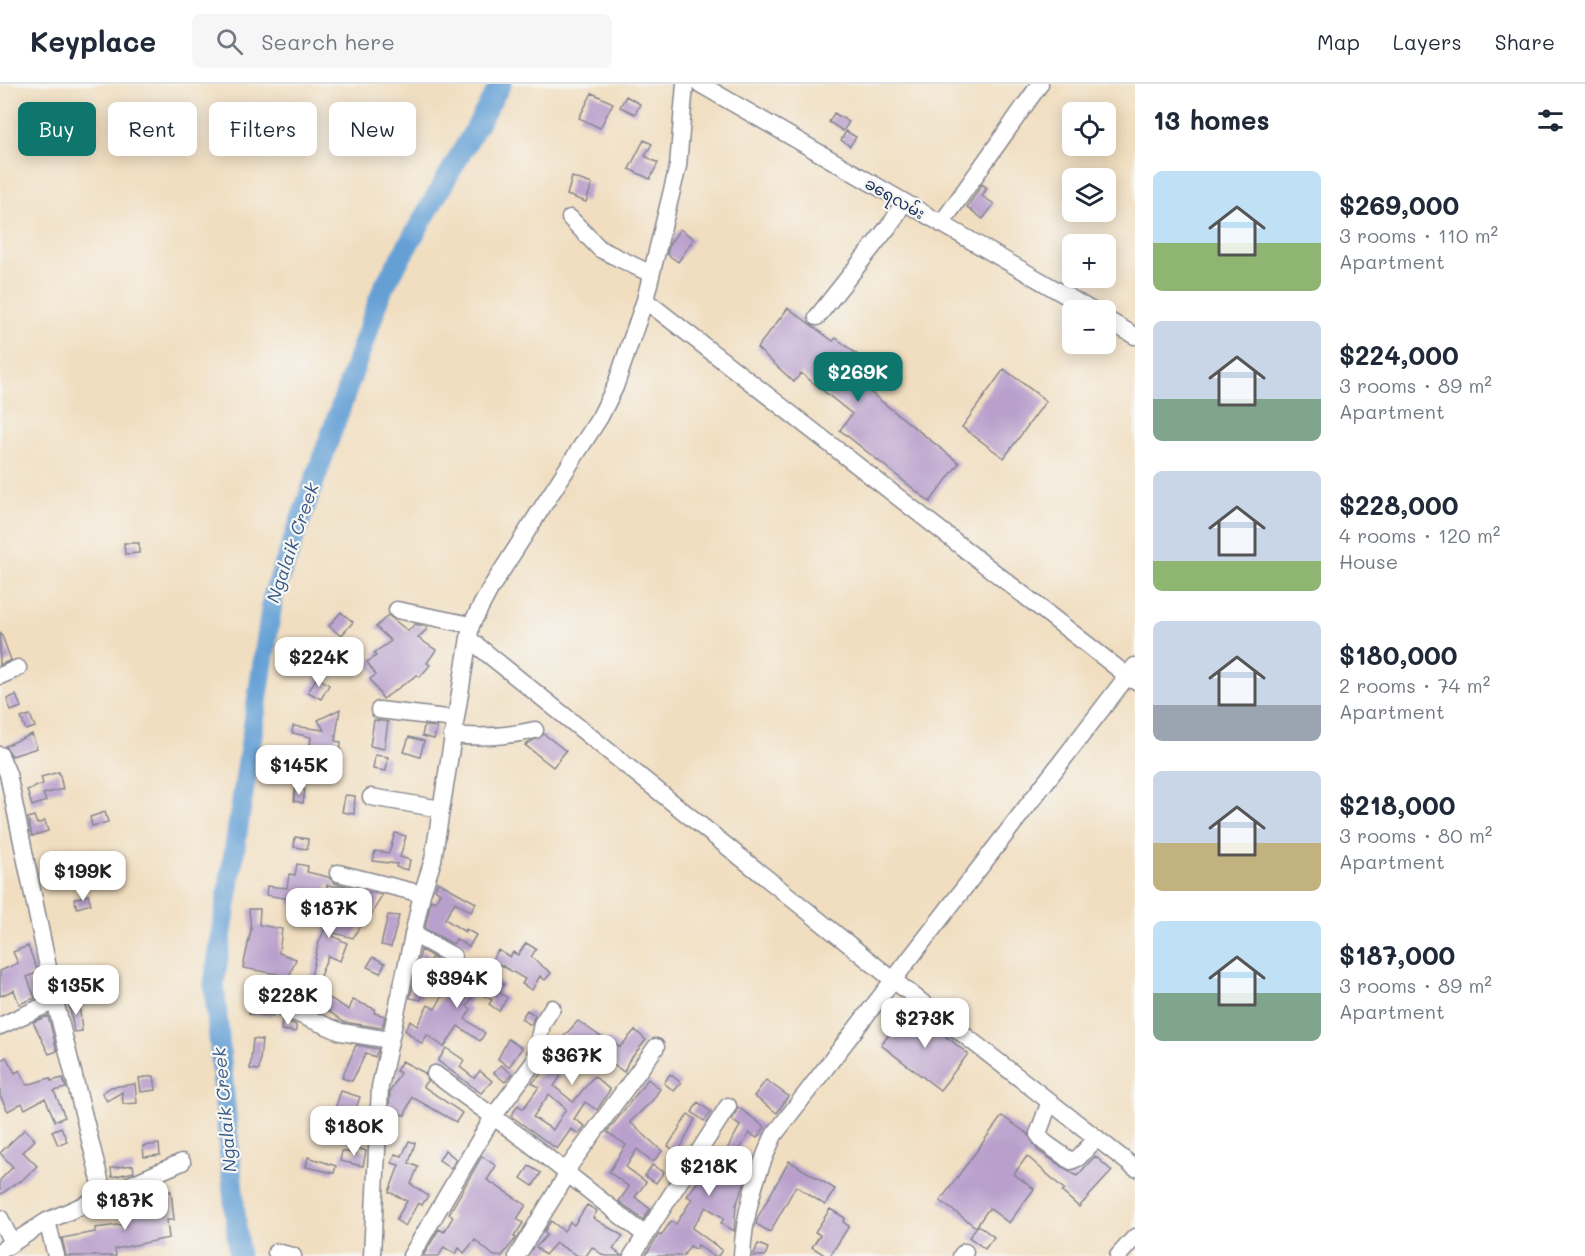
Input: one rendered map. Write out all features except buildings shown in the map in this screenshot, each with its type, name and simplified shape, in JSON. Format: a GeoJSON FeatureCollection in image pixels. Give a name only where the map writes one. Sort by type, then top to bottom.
{"type":"FeatureCollection","features":[{"type":"Feature","properties":{"kind":"street"},"geometry":{"type":"LineString","coordinates":[[372,1256],[380,1087],[422,894],[433,860],[470,632],[490,589],[600,417],[624,365],[645,300],[678,166],[685,84]]}},
{"type":"Feature","properties":{"kind":"street","name":"ခရေလမ်း"},"geometry":{"type":"LineString","coordinates":[[700,84],[1074,300]]}},
{"type":"Feature","properties":{"kind":"street"},"geometry":{"type":"LineString","coordinates":[[941,224],[1040,84]]}},
{"type":"Feature","properties":{"kind":"street"},"geometry":{"type":"LineString","coordinates":[[817,317],[893,221],[903,203]]}},
{"type":"Feature","properties":{"kind":"street"},"geometry":{"type":"LineString","coordinates":[[570,218],[600,249],[651,273]]}},
{"type":"Feature","properties":{"kind":"street"},"geometry":{"type":"LineString","coordinates":[[645,300],[1132,674],[892,979],[774,1135],[762,1161],[749,1203],[742,1256]]}},
{"type":"Feature","properties":{"kind":"street"},"geometry":{"type":"LineString","coordinates":[[1116,325],[1135,336]]}},
{"type":"Feature","properties":{"kind":"street"},"geometry":{"type":"LineString","coordinates":[[397,610],[470,632],[892,979],[1135,1168]]}},
{"type":"Feature","properties":{"kind":"street"},"geometry":{"type":"LineString","coordinates":[[0,676],[18,668]]}},
{"type":"Feature","properties":{"kind":"street"},"geometry":{"type":"LineString","coordinates":[[379,710],[454,727],[481,738],[512,736],[535,730]]}},
{"type":"Feature","properties":{"kind":"street"},"geometry":{"type":"LineString","coordinates":[[0,755],[8,774],[56,1001],[104,1196]]}},
{"type":"Feature","properties":{"kind":"street"},"geometry":{"type":"LineString","coordinates":[[371,797],[441,809]]}},
{"type":"Feature","properties":{"kind":"street"},"geometry":{"type":"LineString","coordinates":[[338,873],[422,894]]}},
{"type":"Feature","properties":{"kind":"street"},"geometry":{"type":"LineString","coordinates":[[413,934],[453,956]]}},
{"type":"Feature","properties":{"kind":"street"},"geometry":{"type":"LineString","coordinates":[[0,1026],[56,1001]]}},
{"type":"Feature","properties":{"kind":"street"},"geometry":{"type":"LineString","coordinates":[[267,1001],[341,1032],[390,1040]]}},
{"type":"Feature","properties":{"kind":"street"},"geometry":{"type":"LineString","coordinates":[[411,1256],[493,1117],[534,1062],[542,1024],[552,1008]]}},
{"type":"Feature","properties":{"kind":"street"},"geometry":{"type":"LineString","coordinates":[[517,1256],[568,1173],[570,1165],[656,1047]]}},
{"type":"Feature","properties":{"kind":"street"},"geometry":{"type":"LineString","coordinates":[[435,1074],[568,1173],[645,1235]]}},
{"type":"Feature","properties":{"kind":"street"},"geometry":{"type":"LineString","coordinates":[[1050,1101],[1038,1134],[1044,1142],[1071,1161],[1078,1158],[1097,1138]]}},
{"type":"Feature","properties":{"kind":"street"},"geometry":{"type":"LineString","coordinates":[[632,1256],[728,1106]]}},
{"type":"Feature","properties":{"kind":"street"},"geometry":{"type":"LineString","coordinates":[[0,1218],[6,1247],[47,1221],[182,1162]]}},
{"type":"Feature","properties":{"kind":"street"},"geometry":{"type":"LineString","coordinates":[[47,1221],[56,1256]]}},
{"type":"Feature","properties":{"kind":"street"},"geometry":{"type":"LineString","coordinates":[[1118,1256],[1135,1237]]}},
{"type":"Feature","properties":{"kind":"street"},"geometry":{"type":"LineString","coordinates":[[276,1252],[293,1256]]}},
{"type":"Feature","properties":{"kind":"waterway","name":"Ngalaik Creek"},"geometry":{"type":"LineString","coordinates":[[239,1256],[214,984],[273,597],[383,288],[501,84]]}}]}
